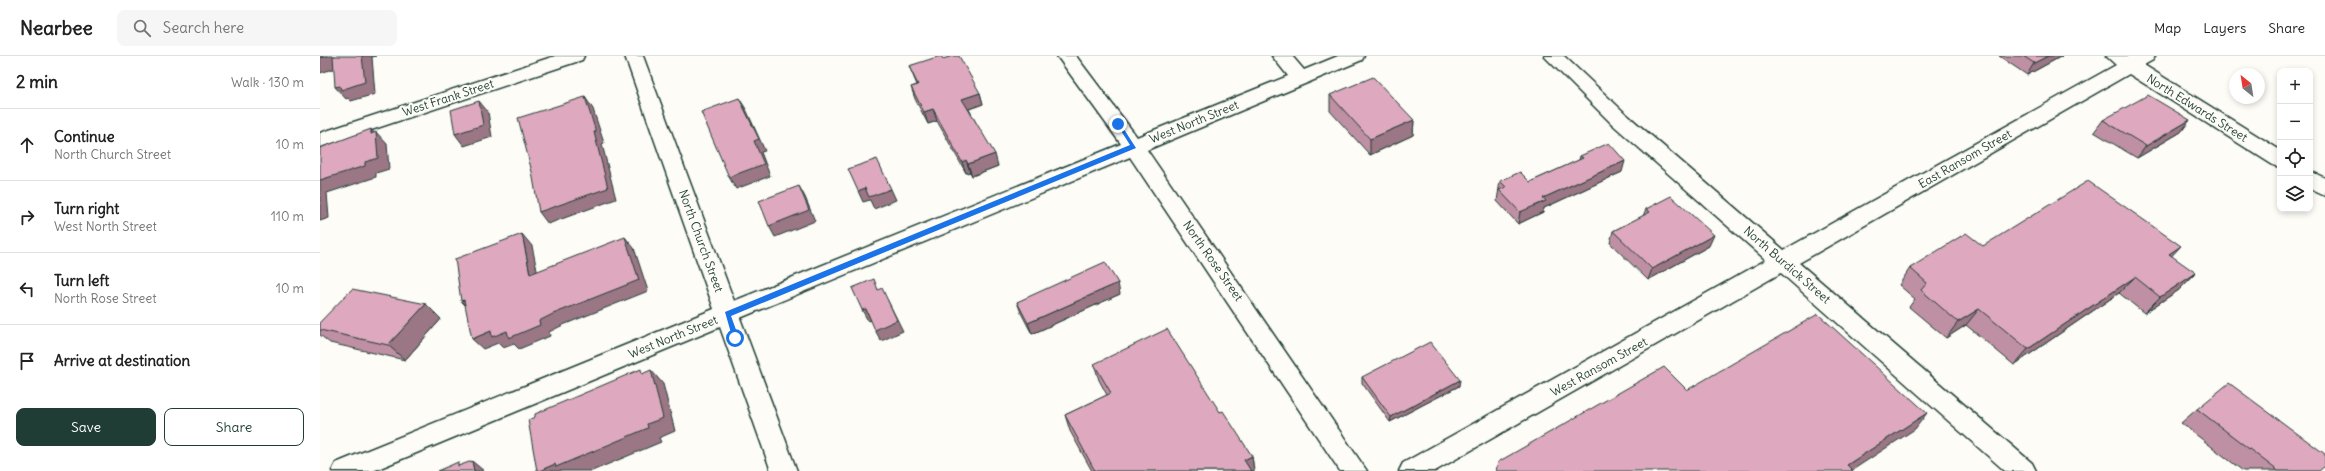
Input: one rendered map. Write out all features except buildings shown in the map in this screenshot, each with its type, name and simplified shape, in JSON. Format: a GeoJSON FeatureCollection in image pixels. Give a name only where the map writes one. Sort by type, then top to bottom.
{"type":"FeatureCollection","features":[{"type":"Feature","properties":{"kind":"street","name":"West Frank Street"},"geometry":{"type":"LineString","coordinates":[[320,140],[575,56]]}},
{"type":"Feature","properties":{"kind":"street","name":"North Church Street"},"geometry":{"type":"LineString","coordinates":[[634,56],[784,471]]}},
{"type":"Feature","properties":{"kind":"street","name":"North Rose Street"},"geometry":{"type":"LineString","coordinates":[[1066,56],[1134,146],[1354,471]]}},
{"type":"Feature","properties":{"kind":"street"},"geometry":{"type":"LineString","coordinates":[[1281,56],[1301,78]]}},
{"type":"Feature","properties":{"kind":"street","name":"West North Street"},"geometry":{"type":"LineString","coordinates":[[345,471],[1355,56]]}},
{"type":"Feature","properties":{"kind":"street","name":"North Burdick Street"},"geometry":{"type":"LineString","coordinates":[[1552,56],[1619,119],[1785,262],[2023,471]]}},
{"type":"Feature","properties":{"kind":"street","name":"East Ransom Street"},"geometry":{"type":"LineString","coordinates":[[1785,262],[2130,59]]}},
{"type":"Feature","properties":{"kind":"street","name":"North Edwards Street"},"geometry":{"type":"LineString","coordinates":[[2130,59],[2277,158]]}},
{"type":"Feature","properties":{"kind":"street"},"geometry":{"type":"LineString","coordinates":[[2313,181],[2325,188]]}},
{"type":"Feature","properties":{"kind":"street","name":"West Ransom Street"},"geometry":{"type":"LineString","coordinates":[[1412,471],[1785,262]]}},
{"type":"Feature","properties":{"kind":"route"},"geometry":{"type":"LineString","coordinates":[[735,338],[727,314],[1134,146],[1118,124]]}}]}
